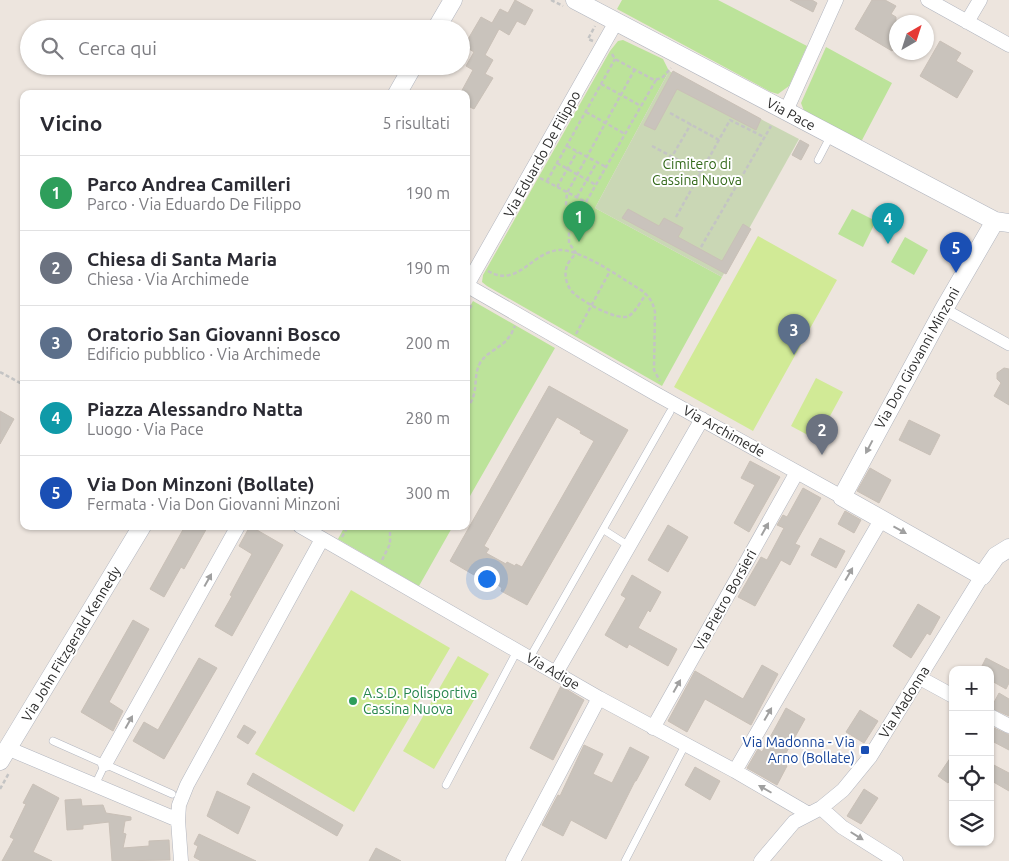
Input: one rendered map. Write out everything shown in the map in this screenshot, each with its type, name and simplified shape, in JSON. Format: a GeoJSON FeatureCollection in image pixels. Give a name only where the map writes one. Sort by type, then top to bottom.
{"type":"FeatureCollection","features":[{"type":"Feature","properties":{"kind":"street"},"geometry":{"type":"LineString","coordinates":[[441,20],[453,0]]}},
{"type":"Feature","properties":{"kind":"street","name":"Via Pace"},"geometry":{"type":"LineString","coordinates":[[575,0],[831,135],[1002,222]]}},
{"type":"Feature","properties":{"kind":"street"},"geometry":{"type":"LineString","coordinates":[[786,111],[836,0]]}},
{"type":"Feature","properties":{"kind":"street"},"geometry":{"type":"LineString","coordinates":[[928,0],[1009,45]]}},
{"type":"Feature","properties":{"kind":"street"},"geometry":{"type":"LineString","coordinates":[[968,22],[980,0]]}},
{"type":"Feature","properties":{"kind":"street","name":"Via Eduardo De Filippo"},"geometry":{"type":"LineString","coordinates":[[470,280],[616,22]]}},
{"type":"Feature","properties":{"kind":"street"},"geometry":{"type":"LineString","coordinates":[[399,90],[408,75]]}},
{"type":"Feature","properties":{"kind":"street","name":"Via Don Giovanni Minzoni"},"geometry":{"type":"LineString","coordinates":[[842,497],[944,309],[1002,222]]}},
{"type":"Feature","properties":{"kind":"street","name":"Via Archimede"},"geometry":{"type":"LineString","coordinates":[[470,287],[982,576]]}},
{"type":"Feature","properties":{"kind":"street"},"geometry":{"type":"LineString","coordinates":[[944,309],[1009,345]]}},
{"type":"Feature","properties":{"kind":"street"},"geometry":{"type":"LineString","coordinates":[[556,673],[702,419]]}},
{"type":"Feature","properties":{"kind":"street","name":"Via Pietro Borsieri"},"geometry":{"type":"LineString","coordinates":[[653,728],[797,472]]}},
{"type":"Feature","properties":{"kind":"street"},"geometry":{"type":"LineString","coordinates":[[734,771],[881,520]]}},
{"type":"Feature","properties":{"kind":"street","name":"Via John Fitzgerald Kennedy"},"geometry":{"type":"LineString","coordinates":[[4,755],[140,530]]}},
{"type":"Feature","properties":{"kind":"street"},"geometry":{"type":"LineString","coordinates":[[105,764],[236,530]]}},
{"type":"Feature","properties":{"kind":"street","name":"Via Adige"},"geometry":{"type":"LineString","coordinates":[[307,530],[653,728],[684,748],[734,771],[808,813]]}},
{"type":"Feature","properties":{"kind":"street"},"geometry":{"type":"LineString","coordinates":[[181,861],[178,820],[179,805],[186,785],[322,538]]}},
{"type":"Feature","properties":{"kind":"street","name":"Via Madonna"},"geometry":{"type":"LineString","coordinates":[[761,861],[788,827],[808,813],[821,808],[846,788],[870,757],[982,576],[996,556],[1009,548]]}},
{"type":"Feature","properties":{"kind":"street"},"geometry":{"type":"LineString","coordinates":[[920,678],[949,694]]}},
{"type":"Feature","properties":{"kind":"street"},"geometry":{"type":"LineString","coordinates":[[514,861],[599,698]]}},
{"type":"Feature","properties":{"kind":"street"},"geometry":{"type":"LineString","coordinates":[[994,718],[1009,726]]}},
{"type":"Feature","properties":{"kind":"street"},"geometry":{"type":"LineString","coordinates":[[4,755],[95,785],[178,820]]}},
{"type":"Feature","properties":{"kind":"street"},"geometry":{"type":"LineString","coordinates":[[821,808],[842,827],[896,861]]}},
{"type":"Feature","properties":{"kind":"lane"},"geometry":{"type":"LineString","coordinates":[[818,160],[831,135]]}},
{"type":"Feature","properties":{"kind":"lane"},"geometry":{"type":"LineString","coordinates":[[533,652],[670,412]]}},
{"type":"Feature","properties":{"kind":"lane"},"geometry":{"type":"LineString","coordinates":[[604,530],[629,546]]}},
{"type":"Feature","properties":{"kind":"lane"},"geometry":{"type":"LineString","coordinates":[[446,785],[517,651]]}},
{"type":"Feature","properties":{"kind":"lane"},"geometry":{"type":"LineString","coordinates":[[53,741],[172,794]]}},
{"type":"Feature","properties":{"kind":"lane"},"geometry":{"type":"LineString","coordinates":[[625,861],[684,748]]}},
{"type":"Feature","properties":{"kind":"lane"},"geometry":{"type":"LineString","coordinates":[[95,785],[105,764]]}},
{"type":"Feature","properties":{"kind":"path"},"geometry":{"type":"LineString","coordinates":[[610,51],[615,59],[656,80]]}},
{"type":"Feature","properties":{"kind":"path"},"geometry":{"type":"LineString","coordinates":[[547,181],[615,59]]}},
{"type":"Feature","properties":{"kind":"path"},"geometry":{"type":"LineString","coordinates":[[537,176],[586,202],[656,80],[662,78],[670,68],[674,67]]}},
{"type":"Feature","properties":{"kind":"path"},"geometry":{"type":"LineString","coordinates":[[576,253],[569,242],[571,216],[566,204],[568,192],[635,69]]}},
{"type":"Feature","properties":{"kind":"path"},"geometry":{"type":"LineString","coordinates":[[601,84],[641,106]]}},
{"type":"Feature","properties":{"kind":"path"},"geometry":{"type":"LineString","coordinates":[[586,112],[625,134]]}},
{"type":"Feature","properties":{"kind":"path"},"geometry":{"type":"LineString","coordinates":[[670,113],[719,140]]}},
{"type":"Feature","properties":{"kind":"path"},"geometry":{"type":"LineString","coordinates":[[676,217],[730,120],[764,137]]}},
{"type":"Feature","properties":{"kind":"path"},"geometry":{"type":"LineString","coordinates":[[667,165],[691,124]]}},
{"type":"Feature","properties":{"kind":"path"},"geometry":{"type":"LineString","coordinates":[[701,246],[771,126]]}},
{"type":"Feature","properties":{"kind":"path"},"geometry":{"type":"LineString","coordinates":[[567,146],[606,167]]}},
{"type":"Feature","properties":{"kind":"path"},"geometry":{"type":"LineString","coordinates":[[652,146],[701,172]]}},
{"type":"Feature","properties":{"kind":"path"},"geometry":{"type":"LineString","coordinates":[[557,187],[577,152]]}},
{"type":"Feature","properties":{"kind":"path"},"geometry":{"type":"LineString","coordinates":[[557,162],[596,185]]}},
{"type":"Feature","properties":{"kind":"path"},"geometry":{"type":"LineString","coordinates":[[577,197],[597,162]]}},
{"type":"Feature","properties":{"kind":"path"},"geometry":{"type":"LineString","coordinates":[[484,269],[493,274],[509,276],[517,273],[537,258],[554,251],[570,251],[610,271],[646,294],[654,304],[656,312],[654,370],[661,384]]}},
{"type":"Feature","properties":{"kind":"path"},"geometry":{"type":"LineString","coordinates":[[576,253],[567,265],[568,285],[575,294],[592,305],[622,318],[633,312],[646,294]]}},
{"type":"Feature","properties":{"kind":"path"},"geometry":{"type":"LineString","coordinates":[[574,337],[610,271]]}},
{"type":"Feature","properties":{"kind":"path"},"geometry":{"type":"LineString","coordinates":[[470,405],[476,390],[476,375],[480,364],[486,355],[509,337],[521,316]]}},
{"type":"Feature","properties":{"kind":"path"},"geometry":{"type":"LineString","coordinates":[[0,372],[20,383]]}},
{"type":"Feature","properties":{"kind":"path"},"geometry":{"type":"LineString","coordinates":[[376,570],[390,544],[390,530]]}},
{"type":"Feature","properties":{"kind":"green space"},"geometry":{"type":"Polygon","coordinates":[[[622,0],[718,0],[807,46],[789,86],[778,94],[617,9],[622,0]]]}},
{"type":"Feature","properties":{"kind":"green space"},"geometry":{"type":"Polygon","coordinates":[[[623,40],[663,59],[669,71],[595,208],[722,277],[662,386],[482,282],[483,275],[610,51],[618,41],[623,40]]]}},
{"type":"Feature","properties":{"kind":"green space"},"geometry":{"type":"Polygon","coordinates":[[[826,47],[892,83],[861,142],[804,111],[801,103],[826,47]]]}},
{"type":"Feature","properties":{"kind":"green space","name":"Cimitero di Cassina Nuova"},"geometry":{"type":"Polygon","coordinates":[[[669,71],[799,139],[722,277],[595,208],[669,71]]]}},
{"type":"Feature","properties":{"kind":"green space"},"geometry":{"type":"Polygon","coordinates":[[[852,209],[876,221],[863,247],[838,234],[852,209]]]}},
{"type":"Feature","properties":{"kind":"green space"},"geometry":{"type":"Polygon","coordinates":[[[758,236],[837,280],[753,431],[674,387],[758,236]]]}},
{"type":"Feature","properties":{"kind":"green space"},"geometry":{"type":"Polygon","coordinates":[[[905,237],[928,250],[914,275],[891,262],[905,237]]]}},
{"type":"Feature","properties":{"kind":"green space"},"geometry":{"type":"Polygon","coordinates":[[[473,301],[555,348],[470,496],[470,307],[473,301]]]}},
{"type":"Feature","properties":{"kind":"green space"},"geometry":{"type":"Polygon","coordinates":[[[816,378],[843,392],[817,440],[791,426],[816,378]]]}},
{"type":"Feature","properties":{"kind":"green space"},"geometry":{"type":"Polygon","coordinates":[[[343,530],[451,530],[419,586],[338,539],[343,530]]]}},
{"type":"Feature","properties":{"kind":"green space","name":"A.S.D. Polisportiva Cassina Nuova"},"geometry":{"type":"Polygon","coordinates":[[[351,590],[450,648],[354,812],[255,754],[351,590]]]}},
{"type":"Feature","properties":{"kind":"green space"},"geometry":{"type":"Polygon","coordinates":[[[458,656],[489,674],[434,769],[403,751],[458,656]]]}},
{"type":"Feature","properties":{"kind":"building"},"geometry":{"type":"Polygon","coordinates":[[[515,0],[533,10],[525,25],[517,21],[509,35],[499,29],[485,55],[493,60],[485,74],[493,78],[474,109],[470,107],[470,90],[462,90],[473,70],[470,68],[470,59],[474,52],[470,50],[470,36],[481,17],[492,23],[500,9],[508,13],[515,0]]]}},
{"type":"Feature","properties":{"kind":"building"},"geometry":{"type":"Polygon","coordinates":[[[790,0],[812,0],[817,3],[813,12],[790,0]]]}},
{"type":"Feature","properties":{"kind":"building"},"geometry":{"type":"Polygon","coordinates":[[[872,0],[885,0],[896,6],[891,14],[893,15],[889,15],[889,49],[855,29],[872,0]]]}},
{"type":"Feature","properties":{"kind":"building"},"geometry":{"type":"Polygon","coordinates":[[[940,41],[961,53],[956,61],[973,71],[957,98],[920,76],[929,60],[934,60],[934,52],[940,41]]]}},
{"type":"Feature","properties":{"kind":"building"},"geometry":{"type":"Polygon","coordinates":[[[673,71],[761,119],[756,130],[677,89],[655,130],[644,125],[673,71]]]}},
{"type":"Feature","properties":{"kind":"building"},"geometry":{"type":"Polygon","coordinates":[[[800,140],[809,145],[801,160],[792,155],[800,140]]]}},
{"type":"Feature","properties":{"kind":"building"},"geometry":{"type":"Polygon","coordinates":[[[628,209],[659,226],[664,218],[683,228],[678,237],[722,261],[743,224],[751,229],[726,274],[622,218],[628,209]]]}},
{"type":"Feature","properties":{"kind":"building"},"geometry":{"type":"Polygon","coordinates":[[[1004,368],[1009,369],[1009,405],[994,396],[1001,383],[997,379],[997,373],[1004,368]]]}},
{"type":"Feature","properties":{"kind":"building"},"geometry":{"type":"Polygon","coordinates":[[[549,386],[628,430],[527,605],[501,591],[502,588],[495,583],[475,572],[474,575],[450,561],[468,530],[470,530],[470,526],[549,386]],[[557,417],[484,546],[489,549],[486,553],[506,564],[507,562],[522,567],[594,441],[580,433],[581,431],[557,417]]]}},
{"type":"Feature","properties":{"kind":"building"},"geometry":{"type":"Polygon","coordinates":[[[0,411],[14,419],[0,444],[0,411]]]}},
{"type":"Feature","properties":{"kind":"building"},"geometry":{"type":"Polygon","coordinates":[[[909,420],[940,435],[930,455],[899,440],[909,420]]]}},
{"type":"Feature","properties":{"kind":"building"},"geometry":{"type":"Polygon","coordinates":[[[750,461],[780,477],[749,532],[734,523],[755,485],[741,478],[750,461]]]}},
{"type":"Feature","properties":{"kind":"building"},"geometry":{"type":"Polygon","coordinates":[[[870,468],[891,480],[879,503],[857,491],[870,468]]]}},
{"type":"Feature","properties":{"kind":"building"},"geometry":{"type":"Polygon","coordinates":[[[803,488],[821,498],[795,544],[800,546],[790,565],[781,560],[755,606],[738,597],[761,557],[767,560],[784,528],[777,525],[783,515],[787,517],[803,488]]]}},
{"type":"Feature","properties":{"kind":"building"},"geometry":{"type":"Polygon","coordinates":[[[845,511],[861,520],[854,533],[838,524],[845,511]]]}},
{"type":"Feature","properties":{"kind":"building"},"geometry":{"type":"Polygon","coordinates":[[[668,525],[688,537],[668,572],[648,560],[668,525]]]}},
{"type":"Feature","properties":{"kind":"building"},"geometry":{"type":"Polygon","coordinates":[[[183,530],[206,530],[184,569],[181,567],[164,597],[150,589],[183,530]]]}},
{"type":"Feature","properties":{"kind":"building"},"geometry":{"type":"Polygon","coordinates":[[[248,530],[257,530],[283,545],[232,636],[215,626],[252,554],[239,546],[248,530]]]}},
{"type":"Feature","properties":{"kind":"building"},"geometry":{"type":"Polygon","coordinates":[[[820,538],[845,551],[836,568],[811,555],[820,538]]]}},
{"type":"Feature","properties":{"kind":"building"},"geometry":{"type":"Polygon","coordinates":[[[632,575],[661,592],[638,628],[677,649],[668,666],[629,644],[627,648],[605,635],[626,598],[621,595],[632,575]]]}},
{"type":"Feature","properties":{"kind":"building"},"geometry":{"type":"Polygon","coordinates":[[[918,604],[940,617],[930,635],[927,633],[911,658],[893,646],[918,604]]]}},
{"type":"Feature","properties":{"kind":"building"},"geometry":{"type":"Polygon","coordinates":[[[133,620],[149,629],[109,702],[123,711],[113,731],[81,712],[133,620]]]}},
{"type":"Feature","properties":{"kind":"building"},"geometry":{"type":"Polygon","coordinates":[[[199,658],[217,668],[164,759],[133,741],[144,722],[158,730],[199,658]]]}},
{"type":"Feature","properties":{"kind":"building"},"geometry":{"type":"Polygon","coordinates":[[[986,658],[1009,670],[1009,683],[1006,689],[994,682],[994,666],[982,666],[986,658]]]}},
{"type":"Feature","properties":{"kind":"building"},"geometry":{"type":"Polygon","coordinates":[[[762,665],[778,674],[751,725],[705,699],[687,732],[668,721],[695,671],[743,699],[762,665]]]}},
{"type":"Feature","properties":{"kind":"building"},"geometry":{"type":"Polygon","coordinates":[[[561,686],[584,700],[553,760],[530,748],[561,686]]]}},
{"type":"Feature","properties":{"kind":"building"},"geometry":{"type":"Polygon","coordinates":[[[999,693],[1009,699],[1009,716],[994,709],[994,702],[999,693]]]}},
{"type":"Feature","properties":{"kind":"building"},"geometry":{"type":"Polygon","coordinates":[[[786,708],[805,719],[781,762],[787,766],[777,785],[747,768],[758,749],[762,752],[786,708]]]}},
{"type":"Feature","properties":{"kind":"building"},"geometry":{"type":"Polygon","coordinates":[[[860,710],[878,721],[864,743],[846,732],[860,710]]]}},
{"type":"Feature","properties":{"kind":"building"},"geometry":{"type":"Polygon","coordinates":[[[244,725],[256,732],[248,744],[237,737],[244,725]]]}},
{"type":"Feature","properties":{"kind":"building"},"geometry":{"type":"Polygon","coordinates":[[[994,728],[1009,735],[1009,750],[994,742],[994,728]]]}},
{"type":"Feature","properties":{"kind":"building"},"geometry":{"type":"Polygon","coordinates":[[[584,745],[603,754],[593,774],[612,783],[630,747],[649,757],[606,839],[571,820],[563,836],[542,825],[558,795],[560,796],[584,745]]]}},
{"type":"Feature","properties":{"kind":"building"},"geometry":{"type":"Polygon","coordinates":[[[949,760],[949,782],[948,783],[938,776],[949,760]]]}},
{"type":"Feature","properties":{"kind":"building"},"geometry":{"type":"Polygon","coordinates":[[[994,765],[1009,773],[1009,791],[994,782],[994,765]]]}},
{"type":"Feature","properties":{"kind":"building"},"geometry":{"type":"Polygon","coordinates":[[[695,767],[720,781],[710,800],[685,785],[695,767]]]}},
{"type":"Feature","properties":{"kind":"building"},"geometry":{"type":"Polygon","coordinates":[[[253,773],[343,825],[337,836],[247,784],[253,773]]]}},
{"type":"Feature","properties":{"kind":"building"},"geometry":{"type":"Polygon","coordinates":[[[33,784],[59,798],[33,852],[52,861],[2,861],[14,839],[10,837],[26,804],[23,803],[33,784]]]}},
{"type":"Feature","properties":{"kind":"building"},"geometry":{"type":"Polygon","coordinates":[[[864,789],[878,798],[861,824],[847,816],[864,789]]]}},
{"type":"Feature","properties":{"kind":"building"},"geometry":{"type":"Polygon","coordinates":[[[217,791],[250,807],[238,834],[207,816],[217,791]]]}},
{"type":"Feature","properties":{"kind":"building"},"geometry":{"type":"Polygon","coordinates":[[[81,799],[82,806],[103,805],[106,813],[131,817],[131,820],[125,821],[123,833],[126,834],[123,848],[149,846],[149,841],[169,840],[170,860],[112,861],[109,822],[83,825],[83,829],[67,830],[65,800],[81,799]]]}},
{"type":"Feature","properties":{"kind":"building"},"geometry":{"type":"Polygon","coordinates":[[[199,834],[256,861],[201,861],[194,857],[198,846],[194,844],[199,834]]]}},
{"type":"Feature","properties":{"kind":"building"},"geometry":{"type":"Polygon","coordinates":[[[376,848],[401,861],[369,861],[376,848]]]}},
{"type":"Feature","properties":{"kind":"place","name":"Parco Andrea Camilleri"},"geometry":{"type":"Point","coordinates":[579,242]}},
{"type":"Feature","properties":{"kind":"place","name":"Piazza Alessandro Natta"},"geometry":{"type":"Point","coordinates":[888,244]}},
{"type":"Feature","properties":{"kind":"place","name":"Via Don Minzoni (Bollate)"},"geometry":{"type":"Point","coordinates":[956,273]}},
{"type":"Feature","properties":{"kind":"place","name":"Oratorio San Giovanni Bosco"},"geometry":{"type":"Point","coordinates":[794,355]}},
{"type":"Feature","properties":{"kind":"place","name":"Chiesa di Santa Maria"},"geometry":{"type":"Point","coordinates":[822,455]}},
{"type":"Feature","properties":{"kind":"place","name":"A.S.D. Polisportiva Cassina Nuova"},"geometry":{"type":"Point","coordinates":[353,701]}},
{"type":"Feature","properties":{"kind":"place","name":"Via Madonna - Via Arno (Bollate)"},"geometry":{"type":"Point","coordinates":[865,750]}}]}
